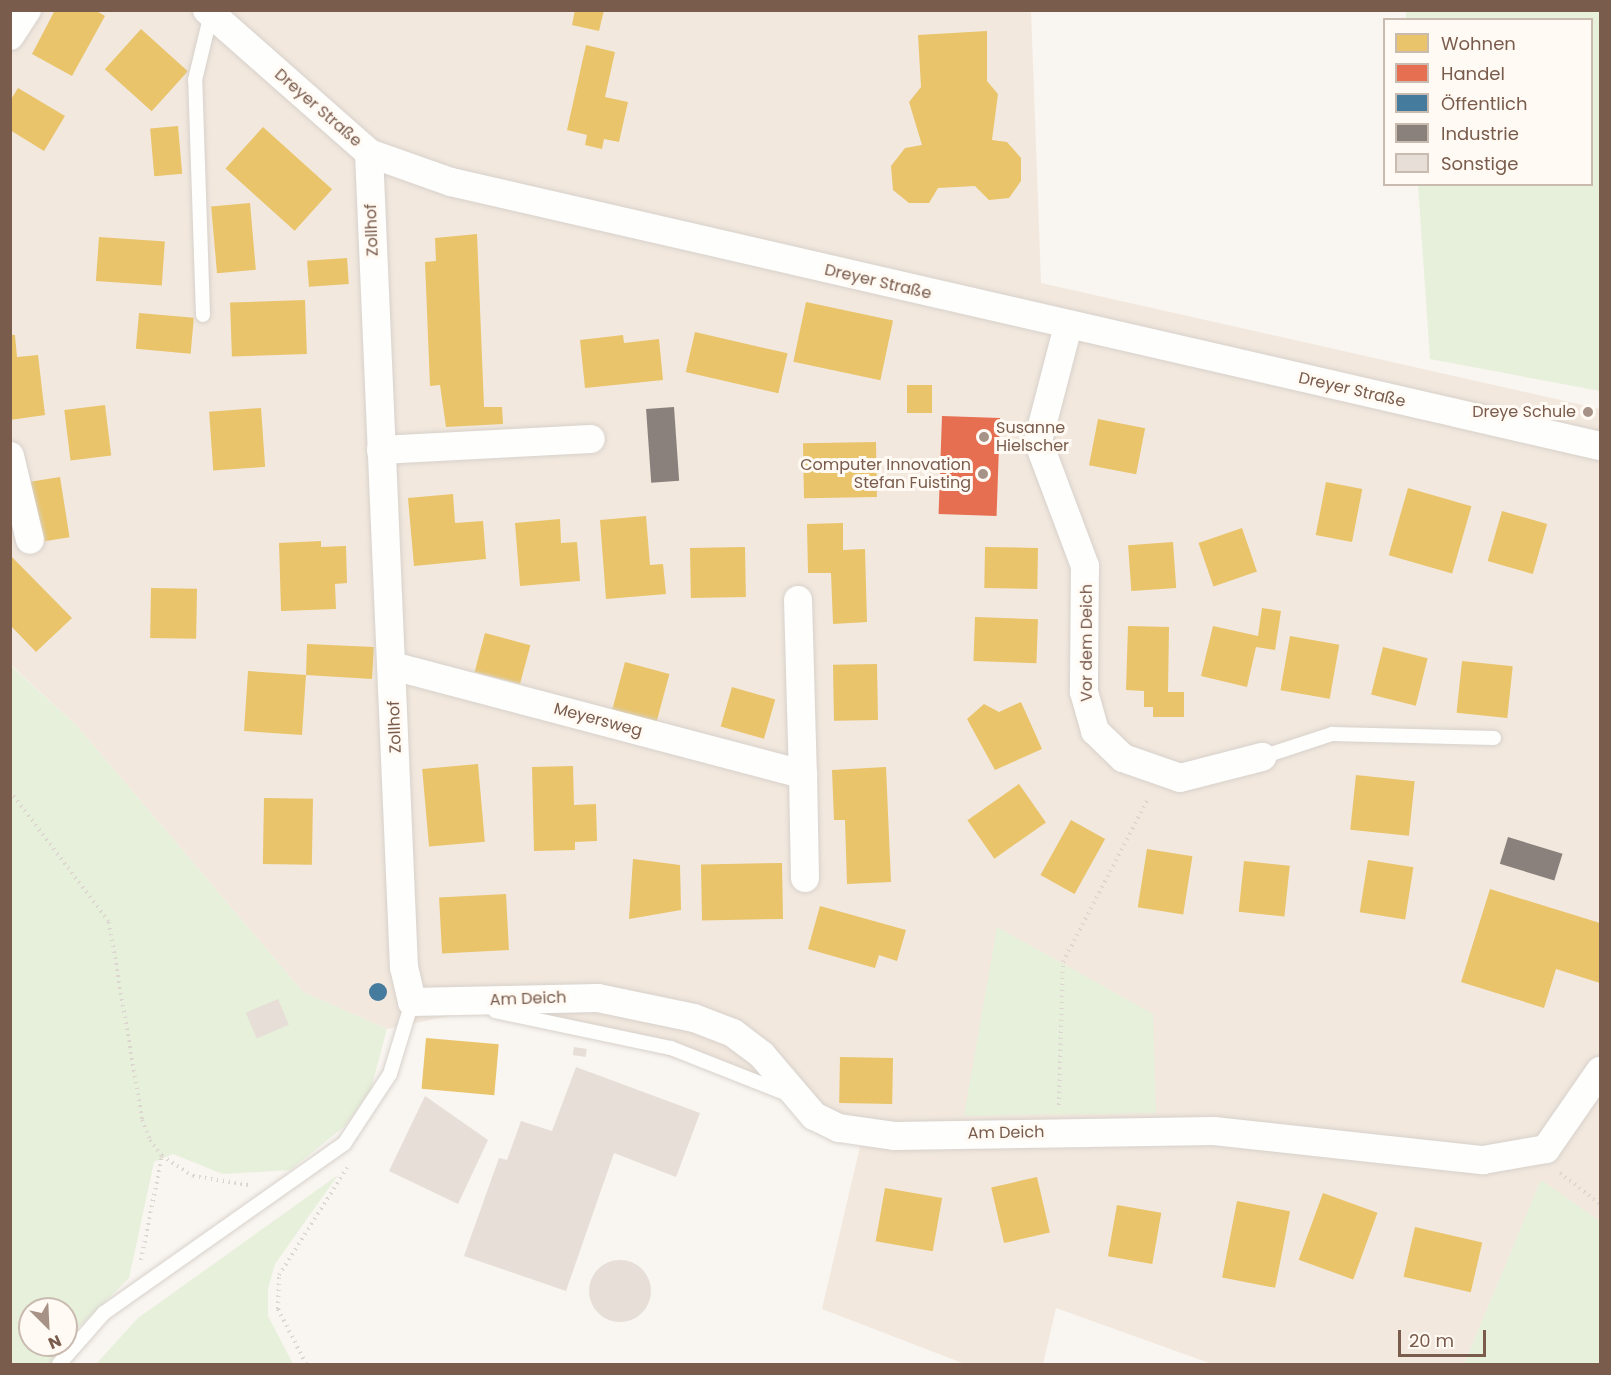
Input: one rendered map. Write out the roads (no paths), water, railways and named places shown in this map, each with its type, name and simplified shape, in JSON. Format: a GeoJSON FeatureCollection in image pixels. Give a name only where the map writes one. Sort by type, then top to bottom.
{"type":"FeatureCollection","features":[{"type":"Feature","properties":{"kind":"street"},"geometry":{"type":"LineString","coordinates":[[10,36],[27,10]]}},
{"type":"Feature","properties":{"kind":"street","name":"Dreyer Straße"},"geometry":{"type":"LineString","coordinates":[[209,12],[369,153],[451,182],[1068,326],[1600,446]]}},
{"type":"Feature","properties":{"kind":"street","name":"Zollhof"},"geometry":{"type":"LineString","coordinates":[[369,153],[406,991],[412,1002]]}},
{"type":"Feature","properties":{"kind":"street","name":"Vor dem Deich"},"geometry":{"type":"LineString","coordinates":[[1068,326],[1038,441],[1085,566],[1087,709],[1107,747],[1161,772],[1180,778],[1262,757]]}},
{"type":"Feature","properties":{"kind":"street"},"geometry":{"type":"LineString","coordinates":[[381,450],[591,439]]}},
{"type":"Feature","properties":{"kind":"street"},"geometry":{"type":"LineString","coordinates":[[10,456],[30,540]]}},
{"type":"Feature","properties":{"kind":"street"},"geometry":{"type":"LineString","coordinates":[[798,600],[805,878]]}},
{"type":"Feature","properties":{"kind":"street","name":"Meyersweg"},"geometry":{"type":"LineString","coordinates":[[393,666],[803,774]]}},
{"type":"Feature","properties":{"kind":"street","name":"Am Deich"},"geometry":{"type":"LineString","coordinates":[[412,1002],[598,998],[694,1018],[732,1033],[762,1055],[792,1096],[814,1116],[839,1128],[895,1136],[1214,1131],[1483,1160],[1546,1149],[1600,1071]]}},
{"type":"Feature","properties":{"kind":"lane"},"geometry":{"type":"LineString","coordinates":[[203,315],[195,80],[209,12]]}},
{"type":"Feature","properties":{"kind":"lane","name":"Vor dem Deich"},"geometry":{"type":"LineString","coordinates":[[1262,757],[1332,734],[1494,738]]}},
{"type":"Feature","properties":{"kind":"lane"},"geometry":{"type":"LineString","coordinates":[[59,1365],[88,1328],[137,1288],[294,1181],[344,1144],[390,1074],[412,1002]]}},
{"type":"Feature","properties":{"kind":"place","name":"Dreye Schule"},"geometry":{"type":"Point","coordinates":[1588,412]}},
{"type":"Feature","properties":{"kind":"place","name":"Susanne Hielscher"},"geometry":{"type":"Point","coordinates":[984,437]}},
{"type":"Feature","properties":{"kind":"place","name":"Computer Innovation Stefan Fuisting"},"geometry":{"type":"Point","coordinates":[983,474]}}]}
